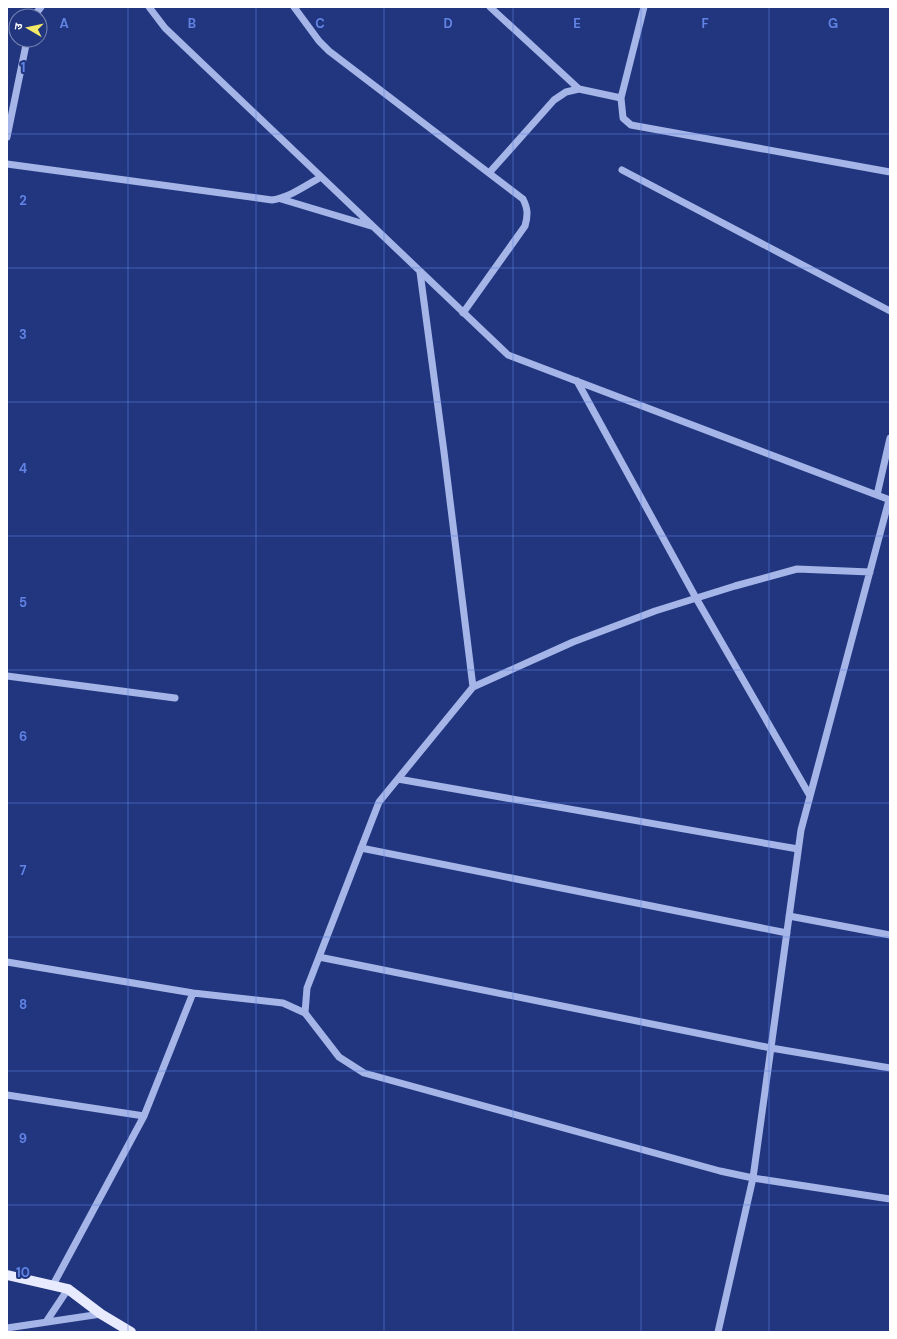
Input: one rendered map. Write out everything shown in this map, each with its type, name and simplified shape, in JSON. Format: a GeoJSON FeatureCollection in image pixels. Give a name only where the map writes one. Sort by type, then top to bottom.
{"type":"FeatureCollection","features":[{"type":"Feature","properties":{"kind":"main road"},"geometry":{"type":"LineString","coordinates":[[7,1275],[68,1289],[101,1314],[130,1332]]}},
{"type":"Feature","properties":{"kind":"street"},"geometry":{"type":"LineString","coordinates":[[149,7],[165,28],[508,355],[890,500],[801,830],[754,1178],[718,1332]]}},
{"type":"Feature","properties":{"kind":"street"},"geometry":{"type":"LineString","coordinates":[[294,7],[319,41],[329,51],[523,199],[528,207],[524,226],[463,313]]}},
{"type":"Feature","properties":{"kind":"street"},"geometry":{"type":"LineString","coordinates":[[490,7],[579,89]]}},
{"type":"Feature","properties":{"kind":"street"},"geometry":{"type":"LineString","coordinates":[[644,7],[621,98],[622,118],[631,124],[890,172]]}},
{"type":"Feature","properties":{"kind":"street"},"geometry":{"type":"LineString","coordinates":[[7,137],[26,48]]}},
{"type":"Feature","properties":{"kind":"street"},"geometry":{"type":"LineString","coordinates":[[489,173],[554,100],[566,92],[579,89],[621,98]]}},
{"type":"Feature","properties":{"kind":"street"},"geometry":{"type":"LineString","coordinates":[[7,164],[272,200],[281,199],[321,177]]}},
{"type":"Feature","properties":{"kind":"street"},"geometry":{"type":"LineString","coordinates":[[622,170],[890,311]]}},
{"type":"Feature","properties":{"kind":"street"},"geometry":{"type":"LineString","coordinates":[[281,199],[373,227]]}},
{"type":"Feature","properties":{"kind":"street"},"geometry":{"type":"LineString","coordinates":[[420,272],[473,687]]}},
{"type":"Feature","properties":{"kind":"street"},"geometry":{"type":"LineString","coordinates":[[577,382],[696,598],[810,796]]}},
{"type":"Feature","properties":{"kind":"street"},"geometry":{"type":"LineString","coordinates":[[877,495],[890,438]]}},
{"type":"Feature","properties":{"kind":"street"},"geometry":{"type":"LineString","coordinates":[[305,1013],[307,988],[379,802],[473,687],[573,642],[655,611],[735,586],[797,569],[870,572]]}},
{"type":"Feature","properties":{"kind":"street"},"geometry":{"type":"LineString","coordinates":[[7,676],[175,698]]}},
{"type":"Feature","properties":{"kind":"street"},"geometry":{"type":"LineString","coordinates":[[398,779],[798,849]]}},
{"type":"Feature","properties":{"kind":"street"},"geometry":{"type":"LineString","coordinates":[[361,848],[787,932]]}},
{"type":"Feature","properties":{"kind":"street"},"geometry":{"type":"LineString","coordinates":[[789,916],[890,935]]}},
{"type":"Feature","properties":{"kind":"street"},"geometry":{"type":"LineString","coordinates":[[320,957],[771,1048],[890,1068]]}},
{"type":"Feature","properties":{"kind":"street"},"geometry":{"type":"LineString","coordinates":[[7,962],[192,993],[283,1003],[305,1013],[339,1057],[364,1073],[720,1171],[754,1178],[890,1199]]}},
{"type":"Feature","properties":{"kind":"street"},"geometry":{"type":"LineString","coordinates":[[53,1286],[144,1116],[192,993]]}},
{"type":"Feature","properties":{"kind":"street"},"geometry":{"type":"LineString","coordinates":[[7,1095],[144,1116]]}},
{"type":"Feature","properties":{"kind":"street"},"geometry":{"type":"LineString","coordinates":[[46,1322],[68,1289]]}},
{"type":"Feature","properties":{"kind":"street"},"geometry":{"type":"LineString","coordinates":[[7,1328],[101,1314]]}}]}
